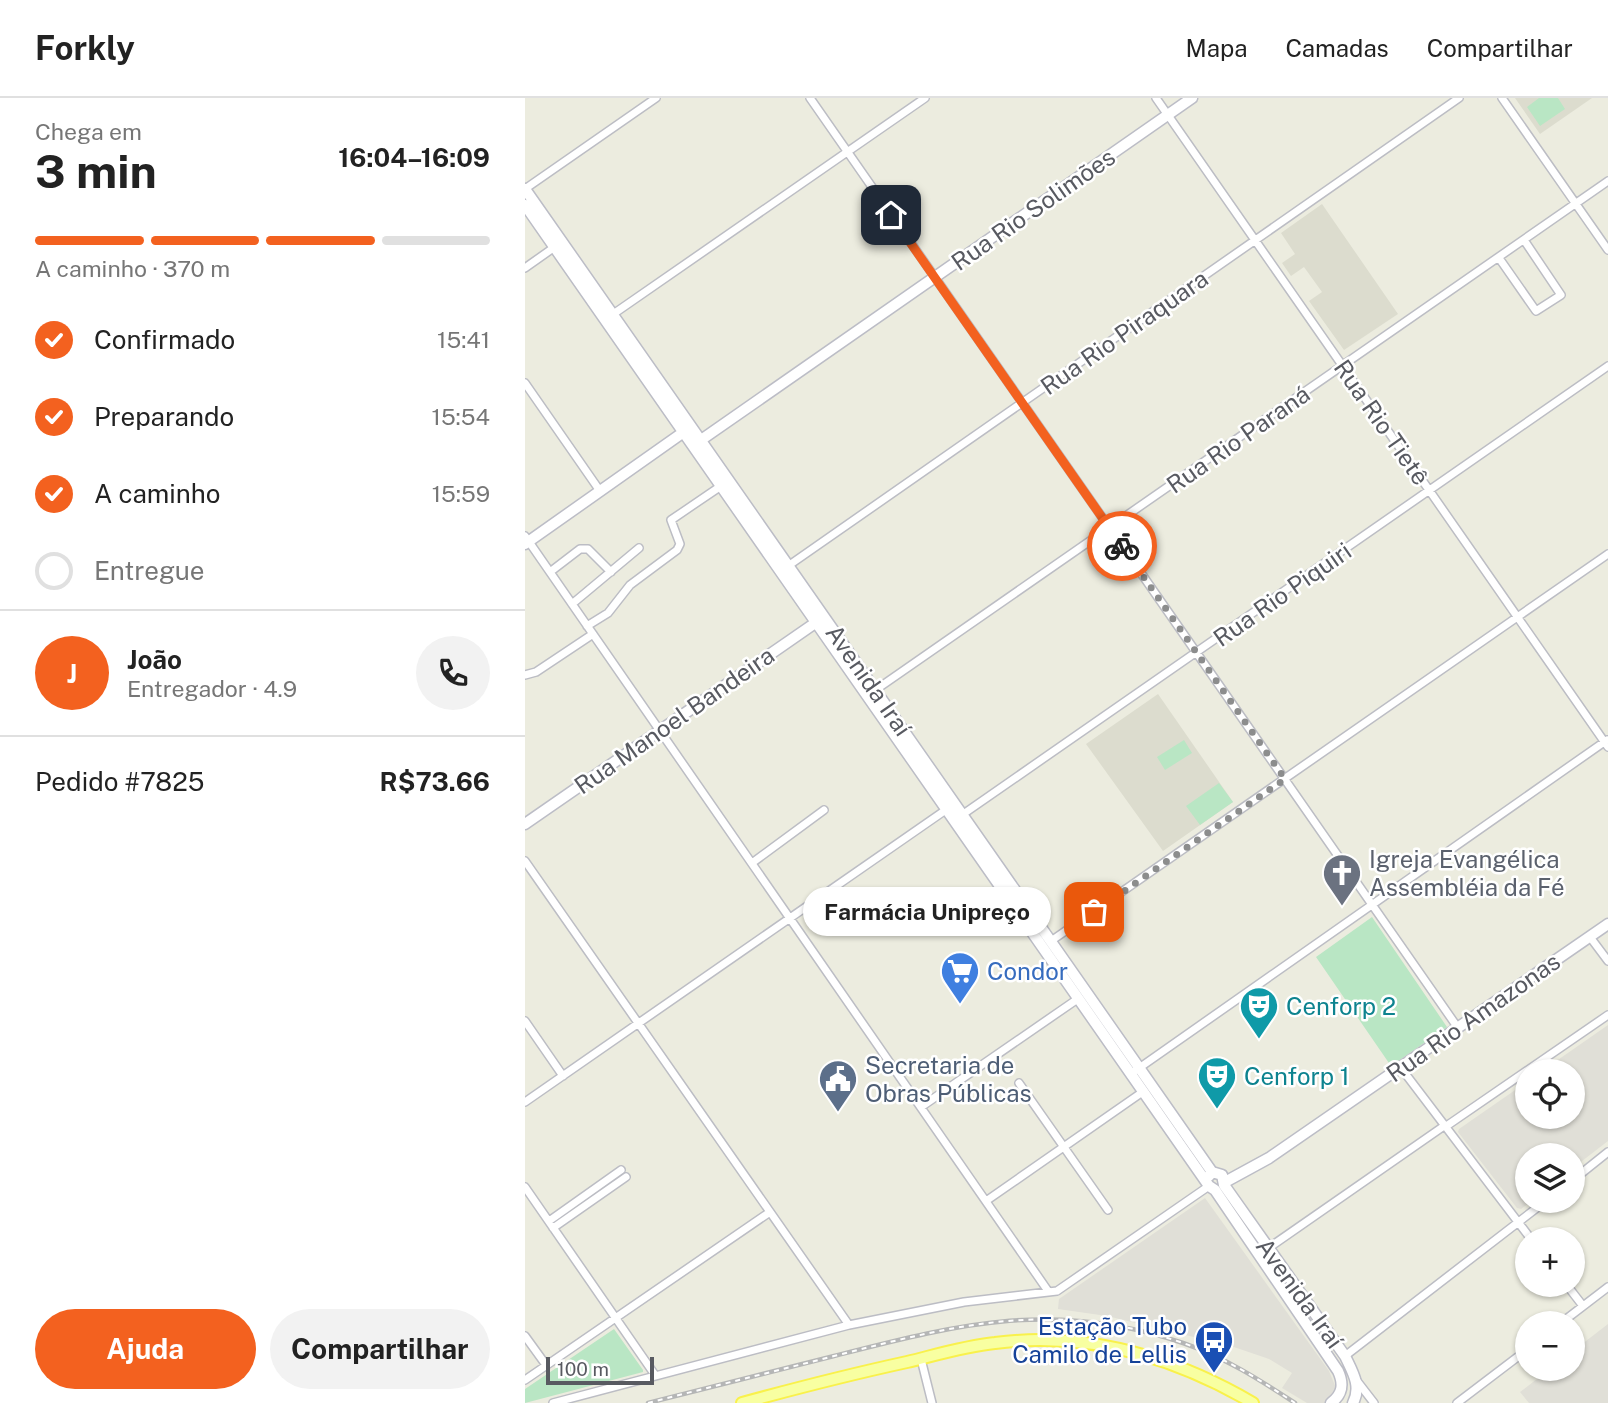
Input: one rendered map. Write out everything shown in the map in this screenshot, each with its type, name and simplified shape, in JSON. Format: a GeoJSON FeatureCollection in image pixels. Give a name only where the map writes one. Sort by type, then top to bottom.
{"type":"FeatureCollection","features":[{"type":"Feature","properties":{"kind":"main road","name":"Rua Rio Solimões"},"geometry":{"type":"LineString","coordinates":[[701,440],[1192,98]]}},
{"type":"Feature","properties":{"kind":"main road","name":"Avenida Iraí"},"geometry":{"type":"LineString","coordinates":[[525,189],[558,244],[687,429],[721,486],[806,599],[884,710],[1037,929],[1079,998],[1216,1181],[1338,1371],[1342,1384],[1335,1400]]}},
{"type":"Feature","properties":{"kind":"main road","name":"Avenida Iraí"},"geometry":{"type":"LineString","coordinates":[[525,205],[558,244]]}},
{"type":"Feature","properties":{"kind":"main road","name":"Avenida Iraí"},"geometry":{"type":"LineString","coordinates":[[687,429],[701,440],[788,565],[806,599]]}},
{"type":"Feature","properties":{"kind":"main road"},"geometry":{"type":"LineString","coordinates":[[526,540],[687,429]]}},
{"type":"Feature","properties":{"kind":"main road","name":"Rua Manoel Bandeira"},"geometry":{"type":"LineString","coordinates":[[525,824],[820,619]]}},
{"type":"Feature","properties":{"kind":"main road","name":"Avenida Iraí"},"geometry":{"type":"LineString","coordinates":[[884,710],[947,809],[959,818]]}},
{"type":"Feature","properties":{"kind":"main road","name":"Rua Rio Amazonas"},"geometry":{"type":"LineString","coordinates":[[1216,1181],[1269,1158],[1608,924]]}},
{"type":"Feature","properties":{"kind":"main road","name":"Avenida Iraí"},"geometry":{"type":"LineString","coordinates":[[1037,929],[1051,941],[1136,1071],[1144,1091],[1235,1202],[1345,1356],[1357,1381]]}},
{"type":"Feature","properties":{"kind":"main road"},"geometry":{"type":"LineString","coordinates":[[1235,1202],[1235,1187],[1269,1158]]}},
{"type":"Feature","properties":{"kind":"main road"},"geometry":{"type":"LineString","coordinates":[[743,1403],[993,1343],[1032,1339],[1079,1341],[1156,1357],[1204,1377],[1253,1403]]}},
{"type":"Feature","properties":{"kind":"main road"},"geometry":{"type":"LineString","coordinates":[[1353,1403],[1357,1381]]}},
{"type":"Feature","properties":{"kind":"street"},"geometry":{"type":"LineString","coordinates":[[525,189],[656,98]]}},
{"type":"Feature","properties":{"kind":"street"},"geometry":{"type":"LineString","coordinates":[[810,98],[1458,1028]]}},
{"type":"Feature","properties":{"kind":"street"},"geometry":{"type":"LineString","coordinates":[[609,317],[925,98]]}},
{"type":"Feature","properties":{"kind":"street","name":"Rua Rio Tietê"},"geometry":{"type":"LineString","coordinates":[[1156,98],[1607,743]]}},
{"type":"Feature","properties":{"kind":"street","name":"Rua Rio Piraquara"},"geometry":{"type":"LineString","coordinates":[[788,565],[1459,98]]}},
{"type":"Feature","properties":{"kind":"street"},"geometry":{"type":"LineString","coordinates":[[1502,98],[1608,250]]}},
{"type":"Feature","properties":{"kind":"street","name":"Rua Rio Paraná"},"geometry":{"type":"LineString","coordinates":[[871,692],[1608,181]]}},
{"type":"Feature","properties":{"kind":"street"},"geometry":{"type":"LineString","coordinates":[[1499,258],[1536,312],[1561,295],[1524,240]]}},
{"type":"Feature","properties":{"kind":"street"},"geometry":{"type":"LineString","coordinates":[[525,268],[558,244]]}},
{"type":"Feature","properties":{"kind":"street","name":"Rua Rio Piquiri"},"geometry":{"type":"LineString","coordinates":[[959,818],[1608,366]]}},
{"type":"Feature","properties":{"kind":"street"},"geometry":{"type":"LineString","coordinates":[[525,383],[600,491]]}},
{"type":"Feature","properties":{"kind":"street"},"geometry":{"type":"LineString","coordinates":[[587,626],[608,613],[630,585],[677,550],[680,544],[671,520],[721,486]]}},
{"type":"Feature","properties":{"kind":"street"},"geometry":{"type":"LineString","coordinates":[[526,540],[550,572],[562,596],[572,604],[593,634],[1048,1291]]}},
{"type":"Feature","properties":{"kind":"street"},"geometry":{"type":"LineString","coordinates":[[572,604],[639,548]]}},
{"type":"Feature","properties":{"kind":"street"},"geometry":{"type":"LineString","coordinates":[[550,572],[580,549],[588,549],[611,572]]}},
{"type":"Feature","properties":{"kind":"street"},"geometry":{"type":"LineString","coordinates":[[1051,941],[1608,554]]}},
{"type":"Feature","properties":{"kind":"street"},"geometry":{"type":"LineString","coordinates":[[525,675],[536,673],[593,634]]}},
{"type":"Feature","properties":{"kind":"street"},"geometry":{"type":"LineString","coordinates":[[1136,1071],[1607,743]]}},
{"type":"Feature","properties":{"kind":"street"},"geometry":{"type":"LineString","coordinates":[[525,1102],[947,809]]}},
{"type":"Feature","properties":{"kind":"street"},"geometry":{"type":"LineString","coordinates":[[752,863],[824,810]]}},
{"type":"Feature","properties":{"kind":"street"},"geometry":{"type":"LineString","coordinates":[[525,861],[849,1325]]}},
{"type":"Feature","properties":{"kind":"street"},"geometry":{"type":"LineString","coordinates":[[1590,937],[1608,961]]}},
{"type":"Feature","properties":{"kind":"street"},"geometry":{"type":"LineString","coordinates":[[921,1107],[1079,998]]}},
{"type":"Feature","properties":{"kind":"street"},"geometry":{"type":"LineString","coordinates":[[1267,1249],[1608,1015]]}},
{"type":"Feature","properties":{"kind":"street"},"geometry":{"type":"LineString","coordinates":[[525,1021],[563,1076]]}},
{"type":"Feature","properties":{"kind":"street"},"geometry":{"type":"LineString","coordinates":[[1401,1068],[1521,1227]]}},
{"type":"Feature","properties":{"kind":"street"},"geometry":{"type":"LineString","coordinates":[[1019,1083],[1108,1210]]}},
{"type":"Feature","properties":{"kind":"street"},"geometry":{"type":"LineString","coordinates":[[986,1201],[1144,1091]]}},
{"type":"Feature","properties":{"kind":"street"},"geometry":{"type":"LineString","coordinates":[[1585,1171],[1608,1153]]}},
{"type":"Feature","properties":{"kind":"street"},"geometry":{"type":"LineString","coordinates":[[551,1224],[624,1174]]}},
{"type":"Feature","properties":{"kind":"street"},"geometry":{"type":"LineString","coordinates":[[553,1403],[849,1325],[964,1302],[1057,1291],[1216,1181]]}},
{"type":"Feature","properties":{"kind":"street"},"geometry":{"type":"LineString","coordinates":[[525,1187],[656,1375]]}},
{"type":"Feature","properties":{"kind":"street"},"geometry":{"type":"LineString","coordinates":[[525,1380],[770,1212]]}},
{"type":"Feature","properties":{"kind":"street"},"geometry":{"type":"LineString","coordinates":[[1345,1356],[1530,1213]]}},
{"type":"Feature","properties":{"kind":"street"},"geometry":{"type":"LineString","coordinates":[[1577,1311],[1608,1287]]}},
{"type":"Feature","properties":{"kind":"street"},"geometry":{"type":"LineString","coordinates":[[1576,1297],[1583,1306]]}},
{"type":"Feature","properties":{"kind":"street"},"geometry":{"type":"LineString","coordinates":[[525,1336],[546,1365]]}},
{"type":"Feature","properties":{"kind":"street"},"geometry":{"type":"LineString","coordinates":[[921,1359],[932,1403]]}},
{"type":"Feature","properties":{"kind":"street"},"geometry":{"type":"LineString","coordinates":[[1457,1403],[1515,1359]]}},
{"type":"Feature","properties":{"kind":"street","name":"Avenida Iraí"},"geometry":{"type":"LineString","coordinates":[[1357,1381],[1374,1403]]}},
{"type":"Feature","properties":{"kind":"shaded area"},"geometry":{"type":"Polygon","coordinates":[[[1515,98],[1592,98],[1540,134],[1515,98]]]}},
{"type":"Feature","properties":{"kind":"shaded area"},"geometry":{"type":"Polygon","coordinates":[[[1322,204],[1398,314],[1344,350],[1309,301],[1322,292],[1304,267],[1291,276],[1282,263],[1295,254],[1281,233],[1322,204]]]}},
{"type":"Feature","properties":{"kind":"shaded area"},"geometry":{"type":"Polygon","coordinates":[[[1158,694],[1233,802],[1163,851],[1086,744],[1158,694]]]}},
{"type":"Feature","properties":{"kind":"shaded area"},"geometry":{"type":"Polygon","coordinates":[[[1608,1025],[1608,1141],[1585,1159],[1585,1143],[1515,1143],[1515,1205],[1458,1132],[1515,1090],[1515,1129],[1585,1129],[1585,1059],[1559,1059],[1608,1025]]]}},
{"type":"Feature","properties":{"kind":"shaded area"},"geometry":{"type":"Polygon","coordinates":[[[1205,1198],[1329,1371],[1336,1388],[1335,1393],[1325,1403],[1307,1403],[1282,1388],[1292,1373],[1269,1359],[1231,1346],[1107,1316],[1058,1309],[1059,1299],[1205,1198]]]}},
{"type":"Feature","properties":{"kind":"shaded area"},"geometry":{"type":"Polygon","coordinates":[[[1608,1324],[1608,1403],[1529,1403],[1520,1392],[1534,1381],[1585,1381],[1585,1342],[1608,1324]]]}},
{"type":"Feature","properties":{"kind":"green space"},"geometry":{"type":"Polygon","coordinates":[[[1539,98],[1558,98],[1565,109],[1540,126],[1527,107],[1539,98]]]}},
{"type":"Feature","properties":{"kind":"green space"},"geometry":{"type":"Polygon","coordinates":[[[1184,740],[1192,753],[1165,770],[1157,757],[1184,740]]]}},
{"type":"Feature","properties":{"kind":"green space"},"geometry":{"type":"Polygon","coordinates":[[[1219,783],[1233,802],[1200,825],[1186,806],[1219,783]]]}},
{"type":"Feature","properties":{"kind":"green space"},"geometry":{"type":"Polygon","coordinates":[[[1372,917],[1447,1027],[1391,1066],[1316,957],[1372,917]]]}},
{"type":"Feature","properties":{"kind":"green space"},"geometry":{"type":"Polygon","coordinates":[[[614,1329],[643,1372],[525,1403],[525,1389],[614,1329]]]}},
{"type":"Feature","properties":{"kind":"railway"},"geometry":{"type":"LineString","coordinates":[[648,1403],[924,1334],[1007,1321],[1049,1319],[1092,1322],[1183,1343],[1227,1362],[1295,1403]]}},
{"type":"Feature","properties":{"kind":"way so far"},"geometry":{"type":"LineString","coordinates":[[1094,912],[1285,779],[1122,546]]}},
{"type":"Feature","properties":{"kind":"place","name":"Igreja Evangélica Assembléia da Fé"},"geometry":{"type":"Point","coordinates":[1342,907]}},
{"type":"Feature","properties":{"kind":"place","name":"Farmácia Unipreço"},"geometry":{"type":"Point","coordinates":[1094,912]}},
{"type":"Feature","properties":{"kind":"place","name":"Condor"},"geometry":{"type":"Point","coordinates":[960,1005]}},
{"type":"Feature","properties":{"kind":"place","name":"Cenforp 2"},"geometry":{"type":"Point","coordinates":[1259,1040]}},
{"type":"Feature","properties":{"kind":"place","name":"Cenforp 1"},"geometry":{"type":"Point","coordinates":[1217,1110]}},
{"type":"Feature","properties":{"kind":"place","name":"Secretaria de Obras Públicas"},"geometry":{"type":"Point","coordinates":[838,1113]}},
{"type":"Feature","properties":{"kind":"place","name":"Estação Tubo Camilo de Lellis"},"geometry":{"type":"Point","coordinates":[1214,1374]}},
{"type":"Feature","properties":{"kind":"route"},"geometry":{"type":"LineString","coordinates":[[891,215],[1122,546]]}}]}
